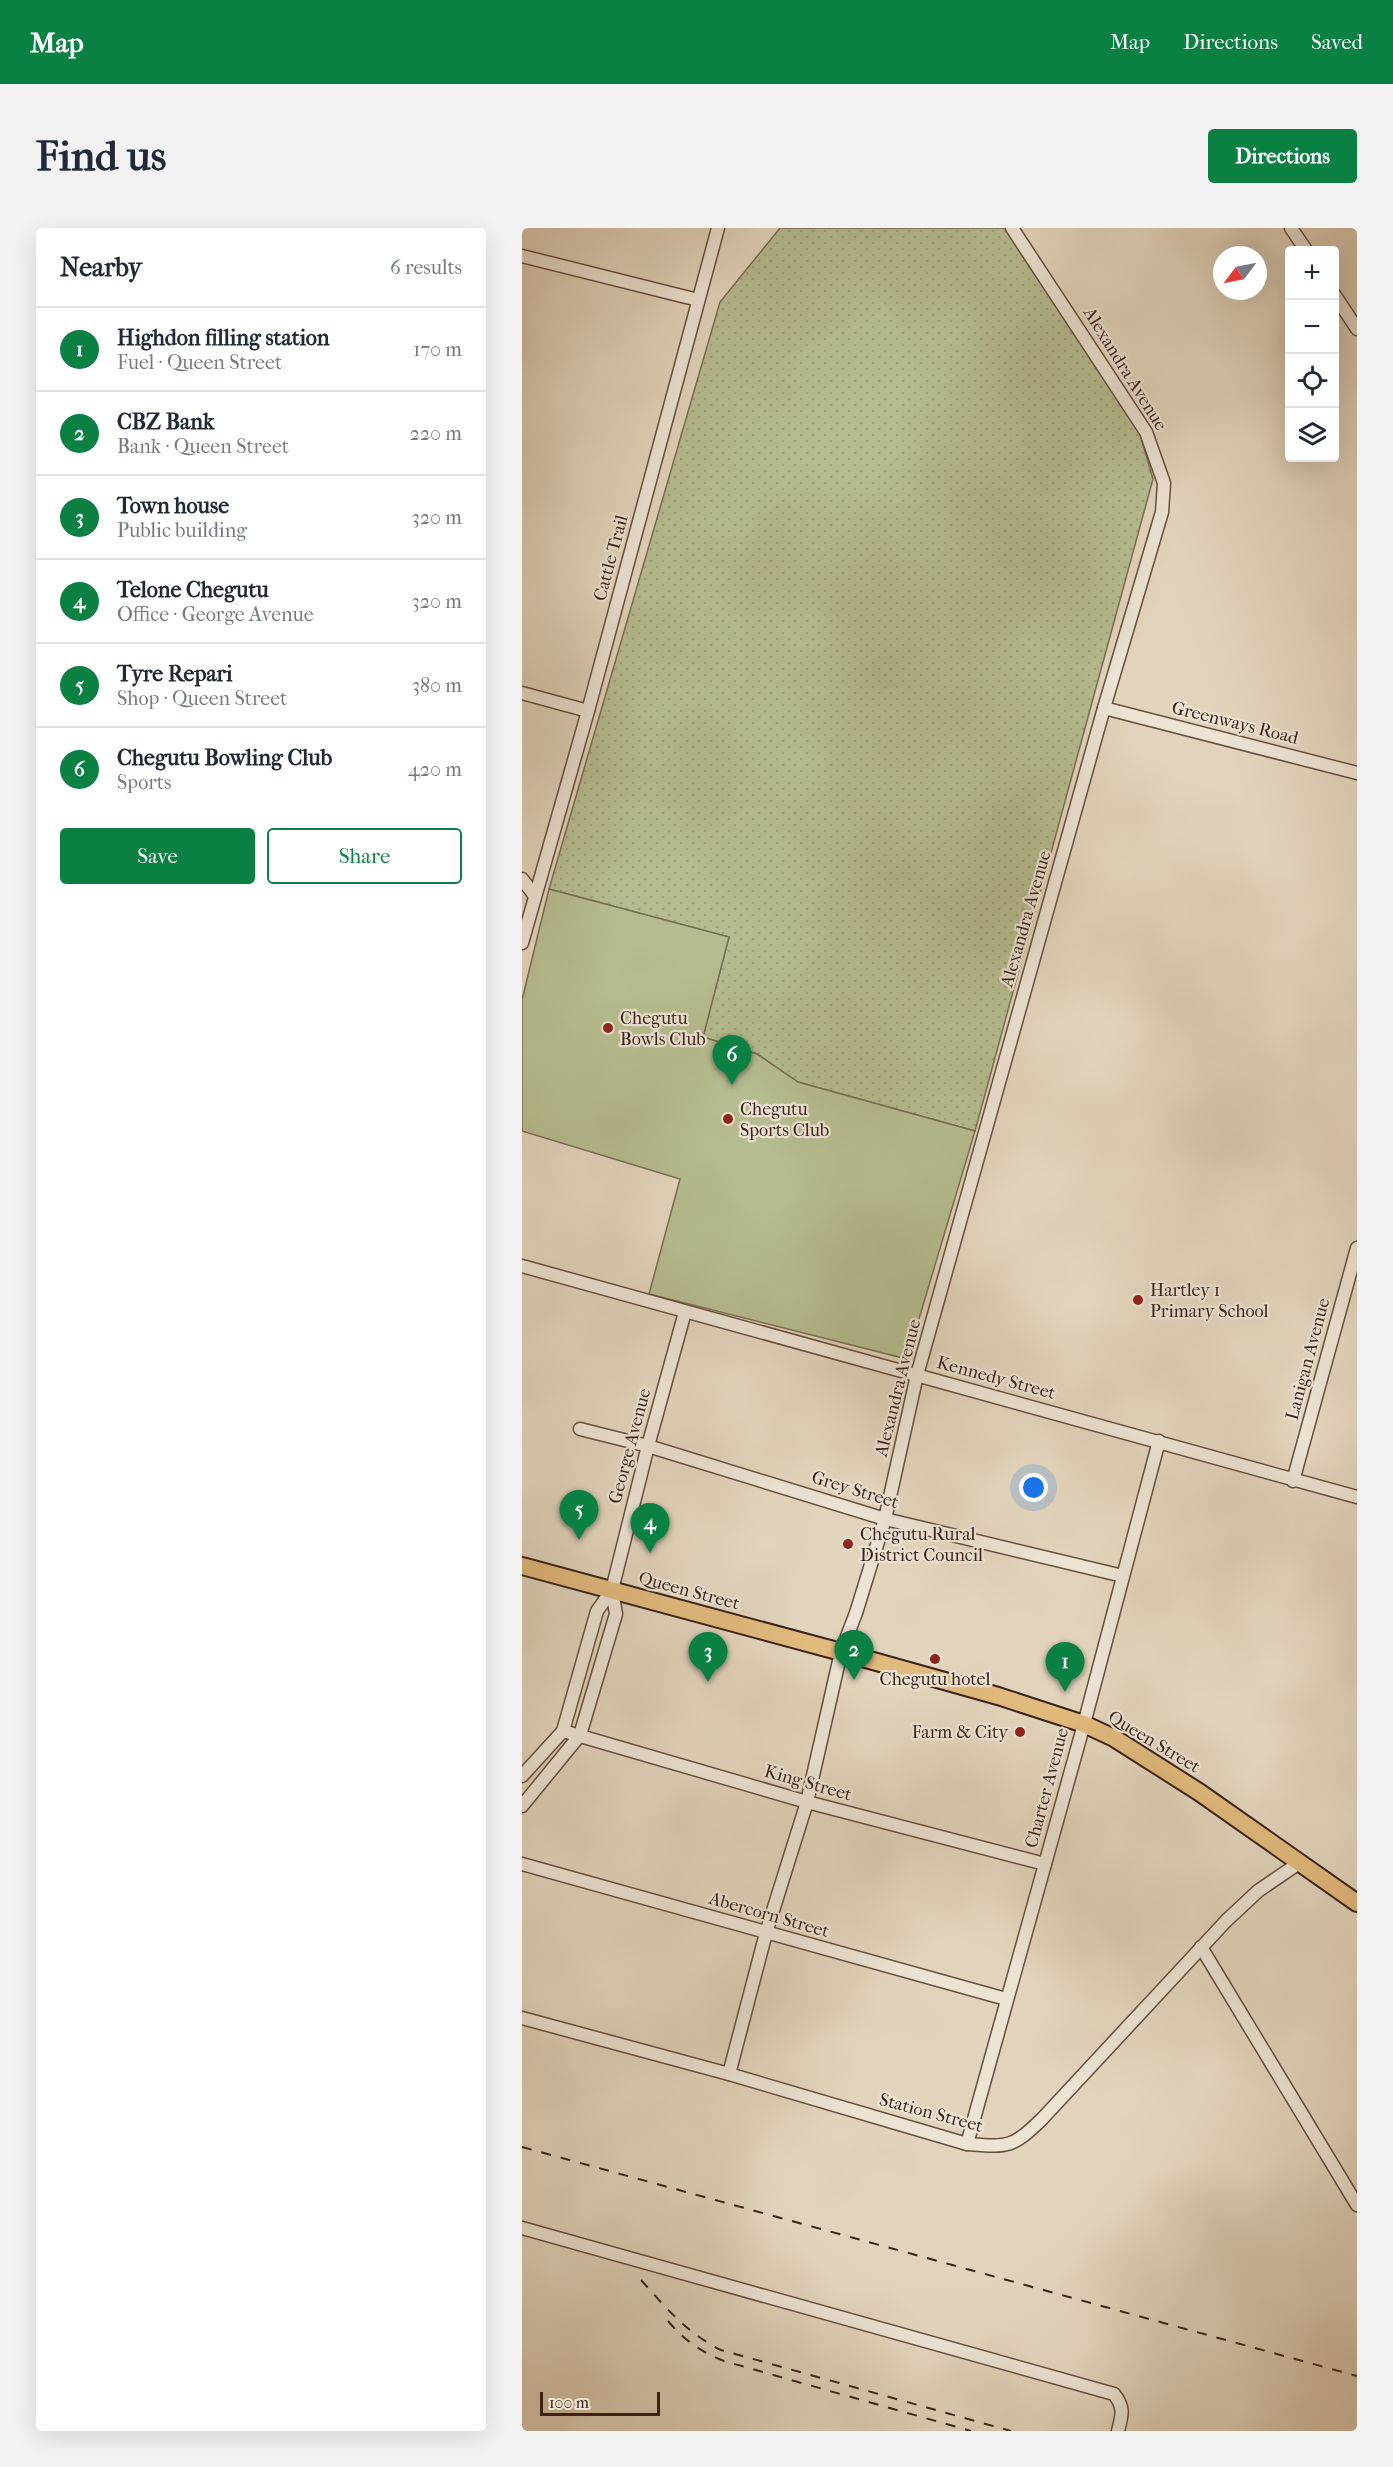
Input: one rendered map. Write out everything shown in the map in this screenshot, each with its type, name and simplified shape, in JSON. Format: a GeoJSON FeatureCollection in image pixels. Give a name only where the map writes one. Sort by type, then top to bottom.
{"type":"FeatureCollection","features":[{"type":"Feature","properties":{"kind":"highway","name":"Queen Street"},"geometry":{"type":"LineString","coordinates":[[522,1566],[998,1696],[1084,1724],[1114,1738],[1199,1792],[1357,1903]]}},
{"type":"Feature","properties":{"kind":"street","name":"Cattle Trail"},"geometry":{"type":"LineString","coordinates":[[522,943],[588,711],[718,228]]}},
{"type":"Feature","properties":{"kind":"street","name":"Alexandra Avenue"},"geometry":{"type":"LineString","coordinates":[[729,2073],[766,1933],[807,1802],[841,1652],[885,1519],[917,1375],[1104,708],[1162,512],[1164,483],[1146,432],[1012,228]]}},
{"type":"Feature","properties":{"kind":"street"},"geometry":{"type":"LineString","coordinates":[[1291,228],[1303,246]]}},
{"type":"Feature","properties":{"kind":"street"},"geometry":{"type":"LineString","coordinates":[[522,256],[698,300]]}},
{"type":"Feature","properties":{"kind":"street"},"geometry":{"type":"LineString","coordinates":[[1339,300],[1357,329]]}},
{"type":"Feature","properties":{"kind":"street"},"geometry":{"type":"LineString","coordinates":[[522,693],[588,711]]}},
{"type":"Feature","properties":{"kind":"street","name":"Greenways Road"},"geometry":{"type":"LineString","coordinates":[[1104,708],[1357,773]]}},
{"type":"Feature","properties":{"kind":"street"},"geometry":{"type":"LineString","coordinates":[[522,879],[535,897]]}},
{"type":"Feature","properties":{"kind":"street","name":"Lanigan Avenue"},"geometry":{"type":"LineString","coordinates":[[1293,1481],[1357,1248]]}},
{"type":"Feature","properties":{"kind":"street","name":"Kennedy Street"},"geometry":{"type":"LineString","coordinates":[[522,1266],[1357,1497]]}},
{"type":"Feature","properties":{"kind":"street","name":"George Avenue"},"geometry":{"type":"LineString","coordinates":[[522,1776],[564,1731],[597,1611],[612,1590],[685,1312]]}},
{"type":"Feature","properties":{"kind":"street","name":"Grey Street"},"geometry":{"type":"LineString","coordinates":[[580,1429],[648,1446],[885,1519],[1123,1576]]}},
{"type":"Feature","properties":{"kind":"street","name":"Charter Avenue"},"geometry":{"type":"LineString","coordinates":[[967,2144],[1084,1724],[1159,1441]]}},
{"type":"Feature","properties":{"kind":"street","name":"George Avenue"},"geometry":{"type":"LineString","coordinates":[[522,1806],[580,1735],[616,1614],[612,1590]]}},
{"type":"Feature","properties":{"kind":"street","name":"King Street"},"geometry":{"type":"LineString","coordinates":[[564,1731],[807,1802],[1045,1864]]}},
{"type":"Feature","properties":{"kind":"street","name":"Station Street"},"geometry":{"type":"LineString","coordinates":[[522,2018],[729,2073],[967,2144],[1004,2147],[1025,2135],[1201,1947],[1258,1891],[1299,1863]]}},
{"type":"Feature","properties":{"kind":"street","name":"Abercorn Street"},"geometry":{"type":"LineString","coordinates":[[522,1864],[1006,1999]]}},
{"type":"Feature","properties":{"kind":"street"},"geometry":{"type":"LineString","coordinates":[[1201,1947],[1357,2205]]}},
{"type":"Feature","properties":{"kind":"street"},"geometry":{"type":"LineString","coordinates":[[522,2228],[1114,2394],[1121,2403],[1123,2411],[1118,2431]]}},
{"type":"Feature","properties":{"kind":"green space"},"geometry":{"type":"Polygon","coordinates":[[[780,228],[1005,228],[1140,434],[1153,479],[975,1131],[798,1082],[757,1054],[703,1037],[729,937],[549,889],[720,302],[780,228]]]}},
{"type":"Feature","properties":{"kind":"green space","name":"Chegutu Sports Club"},"geometry":{"type":"Polygon","coordinates":[[[549,889],[729,937],[703,1037],[757,1054],[798,1082],[975,1131],[907,1359],[649,1294],[680,1179],[522,1131],[522,1000],[549,889]]]}},
{"type":"Feature","properties":{"kind":"railway"},"geometry":{"type":"LineString","coordinates":[[522,2147],[1357,2376]]}},
{"type":"Feature","properties":{"kind":"railway"},"geometry":{"type":"LineString","coordinates":[[641,2280],[688,2328],[721,2350],[1011,2431]]}},
{"type":"Feature","properties":{"kind":"railway"},"geometry":{"type":"LineString","coordinates":[[668,2321],[693,2345],[724,2361],[971,2431]]}},
{"type":"Feature","properties":{"kind":"place","name":"Chegutu Bowls Club"},"geometry":{"type":"Point","coordinates":[608,1028]}},
{"type":"Feature","properties":{"kind":"place","name":"Chegutu Bowling Club"},"geometry":{"type":"Point","coordinates":[732,1085]}},
{"type":"Feature","properties":{"kind":"place","name":"Chegutu Sports Club"},"geometry":{"type":"Point","coordinates":[728,1119]}},
{"type":"Feature","properties":{"kind":"place","name":"Hartley 1 Primary School"},"geometry":{"type":"Point","coordinates":[1138,1300]}},
{"type":"Feature","properties":{"kind":"place","name":"Tyre Repari"},"geometry":{"type":"Point","coordinates":[579,1540]}},
{"type":"Feature","properties":{"kind":"place","name":"Chegutu Rural District Council"},"geometry":{"type":"Point","coordinates":[848,1544]}},
{"type":"Feature","properties":{"kind":"place","name":"Telone Chegutu"},"geometry":{"type":"Point","coordinates":[650,1553]}},
{"type":"Feature","properties":{"kind":"place","name":"Chegutu hotel"},"geometry":{"type":"Point","coordinates":[935,1659]}},
{"type":"Feature","properties":{"kind":"place","name":"CBZ Bank"},"geometry":{"type":"Point","coordinates":[854,1680]}},
{"type":"Feature","properties":{"kind":"place","name":"Town house"},"geometry":{"type":"Point","coordinates":[708,1682]}},
{"type":"Feature","properties":{"kind":"place","name":"Highdon filling station"},"geometry":{"type":"Point","coordinates":[1065,1692]}},
{"type":"Feature","properties":{"kind":"place","name":"Farm & City"},"geometry":{"type":"Point","coordinates":[1020,1732]}}]}
